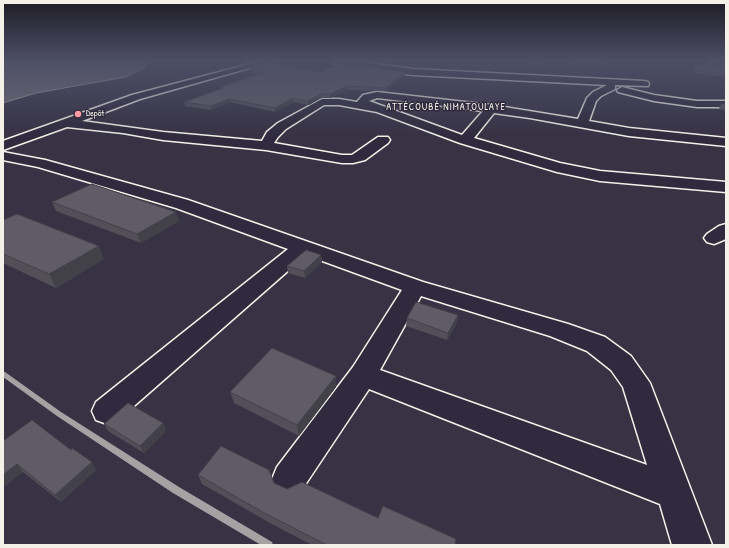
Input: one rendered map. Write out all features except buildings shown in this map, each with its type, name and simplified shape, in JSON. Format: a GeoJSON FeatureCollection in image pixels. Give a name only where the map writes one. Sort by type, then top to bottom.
{"type":"FeatureCollection","features":[{"type":"Feature","properties":{"kind":"street"},"geometry":{"type":"LineString","coordinates":[[3,146],[173,87]]}},
{"type":"Feature","properties":{"kind":"street"},"geometry":{"type":"LineString","coordinates":[[582,123],[591,100],[604,87]]}},
{"type":"Feature","properties":{"kind":"street"},"geometry":{"type":"LineString","coordinates":[[616,87],[654,98],[697,104],[726,104]]}},
{"type":"Feature","properties":{"kind":"street"},"geometry":{"type":"LineString","coordinates":[[726,142],[636,133],[492,108],[377,95],[363,100],[363,103],[377,109],[465,140],[557,167],[600,176],[726,187]]}},
{"type":"Feature","properties":{"kind":"street"},"geometry":{"type":"LineString","coordinates":[[266,146],[272,135],[282,126],[322,102],[334,101],[377,109]]}},
{"type":"Feature","properties":{"kind":"street"},"geometry":{"type":"LineString","coordinates":[[697,104],[726,117]]}},
{"type":"Feature","properties":{"kind":"street"},"geometry":{"type":"LineString","coordinates":[[465,140],[492,108]]}},
{"type":"Feature","properties":{"kind":"street"},"geometry":{"type":"LineString","coordinates":[[67,123],[123,129],[163,136],[266,146],[326,157],[353,159],[360,157],[383,140]]}},
{"type":"Feature","properties":{"kind":"street"},"geometry":{"type":"LineString","coordinates":[[3,156],[40,163],[182,204],[415,287],[559,330],[596,344],[621,362],[636,383],[692,545]]}},
{"type":"Feature","properties":{"kind":"street"},"geometry":{"type":"LineString","coordinates":[[107,411],[303,247]]}},
{"type":"Feature","properties":{"kind":"street"},"geometry":{"type":"LineString","coordinates":[[289,479],[363,375],[415,287]]}},
{"type":"Feature","properties":{"kind":"street"},"geometry":{"type":"LineString","coordinates":[[363,375],[674,492]]}},
{"type":"Feature","properties":{"kind":"shaded area"},"geometry":{"type":"Polygon","coordinates":[[[3,87],[72,87],[36,93],[3,103],[3,87]]]}},
{"type":"Feature","properties":{"kind":"waterway"},"geometry":{"type":"LineString","coordinates":[[3,374],[59,414],[176,490],[269,545]]}},
{"type":"Feature","properties":{"kind":"place","name":"Depôt"},"geometry":{"type":"Point","coordinates":[78,114]}},
{"type":"Feature","properties":{"kind":"district","name":"ATTÉCOUBÉ NIMATOULAYE"},"geometry":{"type":"Point","coordinates":[446,107]}}]}
